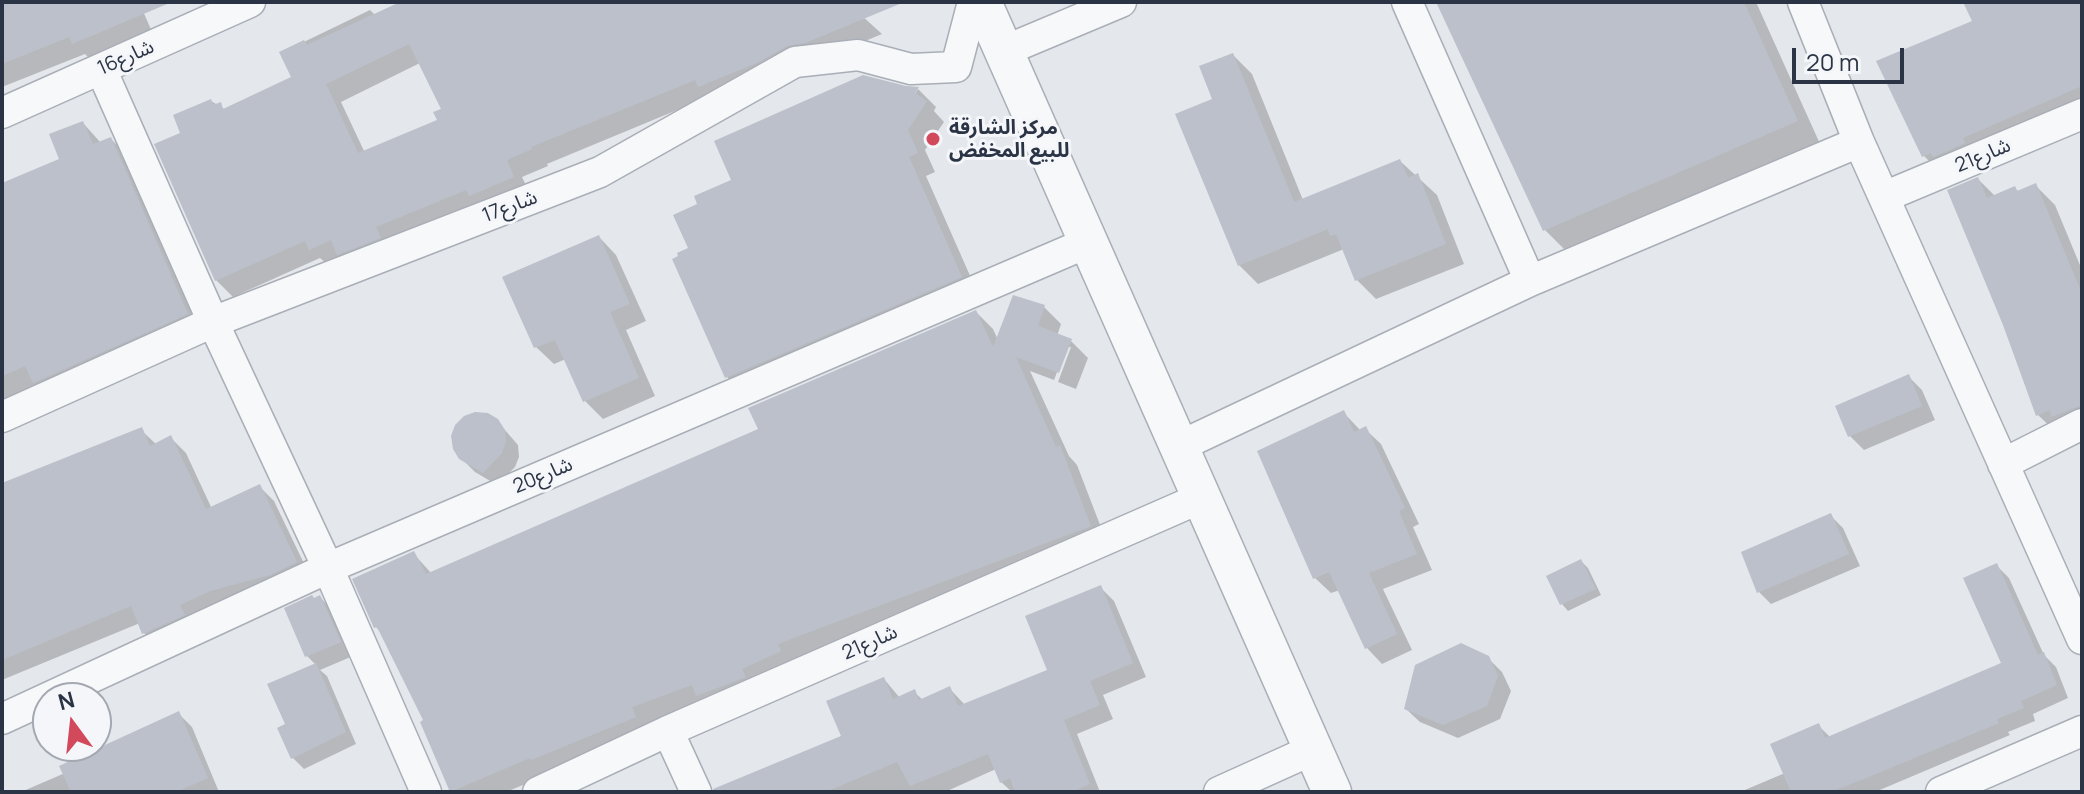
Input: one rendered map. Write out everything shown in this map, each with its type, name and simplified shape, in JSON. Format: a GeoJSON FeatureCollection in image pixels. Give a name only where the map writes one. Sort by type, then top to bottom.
{"type":"FeatureCollection","features":[{"type":"Feature","properties":{"kind":"street","name":"شارع16"},"geometry":{"type":"LineString","coordinates":[[2,113],[250,2]]}},
{"type":"Feature","properties":{"kind":"street","name":"شارع17"},"geometry":{"type":"LineString","coordinates":[[2,417],[213,322],[600,172],[795,62],[858,55],[911,69],[956,67],[973,2]]}},
{"type":"Feature","properties":{"kind":"street"},"geometry":{"type":"LineString","coordinates":[[982,2],[1332,792]]}},
{"type":"Feature","properties":{"kind":"street"},"geometry":{"type":"LineString","coordinates":[[1004,51],[1121,2]]}},
{"type":"Feature","properties":{"kind":"street"},"geometry":{"type":"LineString","coordinates":[[1407,2],[1530,281]]}},
{"type":"Feature","properties":{"kind":"street"},"geometry":{"type":"LineString","coordinates":[[1803,2],[1859,142],[2082,639]]}},
{"type":"Feature","properties":{"kind":"street"},"geometry":{"type":"LineString","coordinates":[[101,69],[213,322],[328,568],[426,792]]}},
{"type":"Feature","properties":{"kind":"street","name":"شارع21"},"geometry":{"type":"LineString","coordinates":[[1884,197],[2082,114]]}},
{"type":"Feature","properties":{"kind":"street"},"geometry":{"type":"LineString","coordinates":[[1180,446],[1530,281],[1859,142]]}},
{"type":"Feature","properties":{"kind":"street","name":"شارع20"},"geometry":{"type":"LineString","coordinates":[[2,719],[328,568],[1089,242]]}},
{"type":"Feature","properties":{"kind":"street"},"geometry":{"type":"LineString","coordinates":[[2003,464],[2082,424]]}},
{"type":"Feature","properties":{"kind":"street","name":"شارع21"},"geometry":{"type":"LineString","coordinates":[[538,792],[668,731],[1203,497]]}},
{"type":"Feature","properties":{"kind":"street"},"geometry":{"type":"LineString","coordinates":[[668,731],[696,792]]}},
{"type":"Feature","properties":{"kind":"street"},"geometry":{"type":"LineString","coordinates":[[1941,792],[2082,731]]}},
{"type":"Feature","properties":{"kind":"street"},"geometry":{"type":"LineString","coordinates":[[1219,792],[1312,750]]}},
{"type":"Feature","properties":{"kind":"building"},"geometry":{"type":"Polygon","coordinates":[[[2,2],[172,2],[72,44],[69,37],[2,64],[2,2]]]}},
{"type":"Feature","properties":{"kind":"building"},"geometry":{"type":"Polygon","coordinates":[[[400,2],[902,2],[805,43],[787,46],[759,62],[698,87],[695,80],[531,147],[507,160],[514,177],[469,196],[466,190],[376,227],[381,238],[337,255],[331,240],[309,250],[305,241],[215,281],[154,144],[180,133],[173,115],[211,99],[213,105],[221,102],[223,109],[291,77],[279,52],[304,40],[307,45],[400,2]],[[409,44],[326,84],[358,153],[437,120],[433,112],[441,109],[409,44]]]}},
{"type":"Feature","properties":{"kind":"building"},"geometry":{"type":"Polygon","coordinates":[[[1436,2],[1744,2],[1798,121],[1543,231],[1436,2]]]}},
{"type":"Feature","properties":{"kind":"building"},"geometry":{"type":"Polygon","coordinates":[[[1963,2],[2082,2],[2082,86],[1963,138],[1965,143],[1933,157],[1931,153],[1922,157],[1876,61],[1972,21],[1963,2]]]}},
{"type":"Feature","properties":{"kind":"building"},"geometry":{"type":"Polygon","coordinates":[[[1233,53],[1294,202],[1400,159],[1408,178],[1418,173],[1446,244],[1355,281],[1336,234],[1330,236],[1328,229],[1238,266],[1175,114],[1212,99],[1199,66],[1233,53]]]}},
{"type":"Feature","properties":{"kind":"building"},"geometry":{"type":"Polygon","coordinates":[[[863,75],[919,87],[915,93],[927,101],[908,130],[918,153],[909,157],[962,277],[725,378],[672,259],[688,248],[673,215],[697,204],[694,196],[731,180],[714,141],[863,75]]]}},
{"type":"Feature","properties":{"kind":"building"},"geometry":{"type":"Polygon","coordinates":[[[83,121],[93,144],[111,137],[188,314],[33,383],[25,366],[2,376],[2,183],[59,159],[49,134],[83,121]]]}},
{"type":"Feature","properties":{"kind":"building"},"geometry":{"type":"Polygon","coordinates":[[[1978,177],[1987,198],[2015,186],[2017,191],[2036,183],[2082,294],[2082,405],[2051,417],[2050,410],[2036,416],[2003,325],[1947,190],[1978,177]]]}},
{"type":"Feature","properties":{"kind":"building"},"geometry":{"type":"Polygon","coordinates":[[[599,235],[630,304],[610,312],[639,378],[583,402],[555,340],[534,348],[502,277],[599,235]]]}},
{"type":"Feature","properties":{"kind":"building"},"geometry":{"type":"Polygon","coordinates":[[[1013,295],[1045,305],[1038,326],[1072,339],[1059,373],[1016,357],[1056,447],[1060,445],[1091,526],[778,644],[781,651],[742,669],[746,677],[696,696],[692,685],[632,707],[636,717],[450,792],[420,722],[423,720],[352,579],[414,551],[426,574],[758,429],[748,408],[976,310],[993,347],[1013,295]]]}},
{"type":"Feature","properties":{"kind":"building"},"geometry":{"type":"Polygon","coordinates":[[[1909,374],[1922,406],[1848,437],[1835,406],[1909,374]]]}},
{"type":"Feature","properties":{"kind":"building"},"geometry":{"type":"Polygon","coordinates":[[[1344,410],[1354,432],[1366,426],[1405,508],[1399,511],[1417,554],[1369,573],[1397,634],[1365,649],[1329,572],[1313,579],[1257,451],[1344,410]]]}},
{"type":"Feature","properties":{"kind":"building"},"geometry":{"type":"Polygon","coordinates":[[[475,412],[488,413],[498,419],[505,430],[506,442],[502,453],[483,473],[459,459],[451,436],[455,425],[464,416],[475,412]]]}},
{"type":"Feature","properties":{"kind":"building"},"geometry":{"type":"Polygon","coordinates":[[[142,427],[150,446],[171,435],[206,509],[260,484],[297,562],[270,575],[210,591],[180,605],[185,615],[142,634],[131,606],[2,660],[2,483],[142,427]]]}},
{"type":"Feature","properties":{"kind":"building"},"geometry":{"type":"Polygon","coordinates":[[[1831,513],[1849,554],[1757,593],[1741,552],[1831,513]]]}},
{"type":"Feature","properties":{"kind":"building"},"geometry":{"type":"Polygon","coordinates":[[[1581,559],[1596,589],[1560,605],[1546,576],[1581,559]]]}},
{"type":"Feature","properties":{"kind":"building"},"geometry":{"type":"Polygon","coordinates":[[[1997,563],[2038,655],[2044,652],[2057,685],[2021,701],[2024,708],[1997,719],[1999,723],[1864,779],[1830,792],[1791,792],[1770,744],[1819,723],[1825,738],[2001,663],[1963,578],[1997,563]]]}},
{"type":"Feature","properties":{"kind":"building"},"geometry":{"type":"Polygon","coordinates":[[[1101,585],[1133,663],[1090,681],[1100,705],[1064,720],[1090,784],[1072,792],[1015,792],[1010,778],[1000,783],[988,754],[910,786],[897,762],[825,792],[714,792],[713,789],[841,736],[826,701],[884,677],[893,699],[915,689],[919,700],[950,686],[958,706],[1047,670],[1025,616],[1101,585]]]}},
{"type":"Feature","properties":{"kind":"building"},"geometry":{"type":"Polygon","coordinates":[[[312,595],[314,598],[320,595],[341,642],[305,657],[284,608],[312,595]]]}},
{"type":"Feature","properties":{"kind":"building"},"geometry":{"type":"Polygon","coordinates":[[[1461,643],[1489,656],[1498,676],[1487,706],[1443,725],[1404,709],[1415,665],[1461,643]]]}},
{"type":"Feature","properties":{"kind":"building"},"geometry":{"type":"Polygon","coordinates":[[[316,663],[346,732],[291,759],[277,728],[285,724],[267,684],[316,663]]]}},
{"type":"Feature","properties":{"kind":"building"},"geometry":{"type":"Polygon","coordinates":[[[179,711],[208,778],[176,792],[71,792],[59,766],[68,762],[112,762],[112,742],[179,711]]]}},
{"type":"Feature","properties":{"kind":"place","name":"مركز الشارقة للبيع المخفض"},"geometry":{"type":"Point","coordinates":[933,139]}}]}
